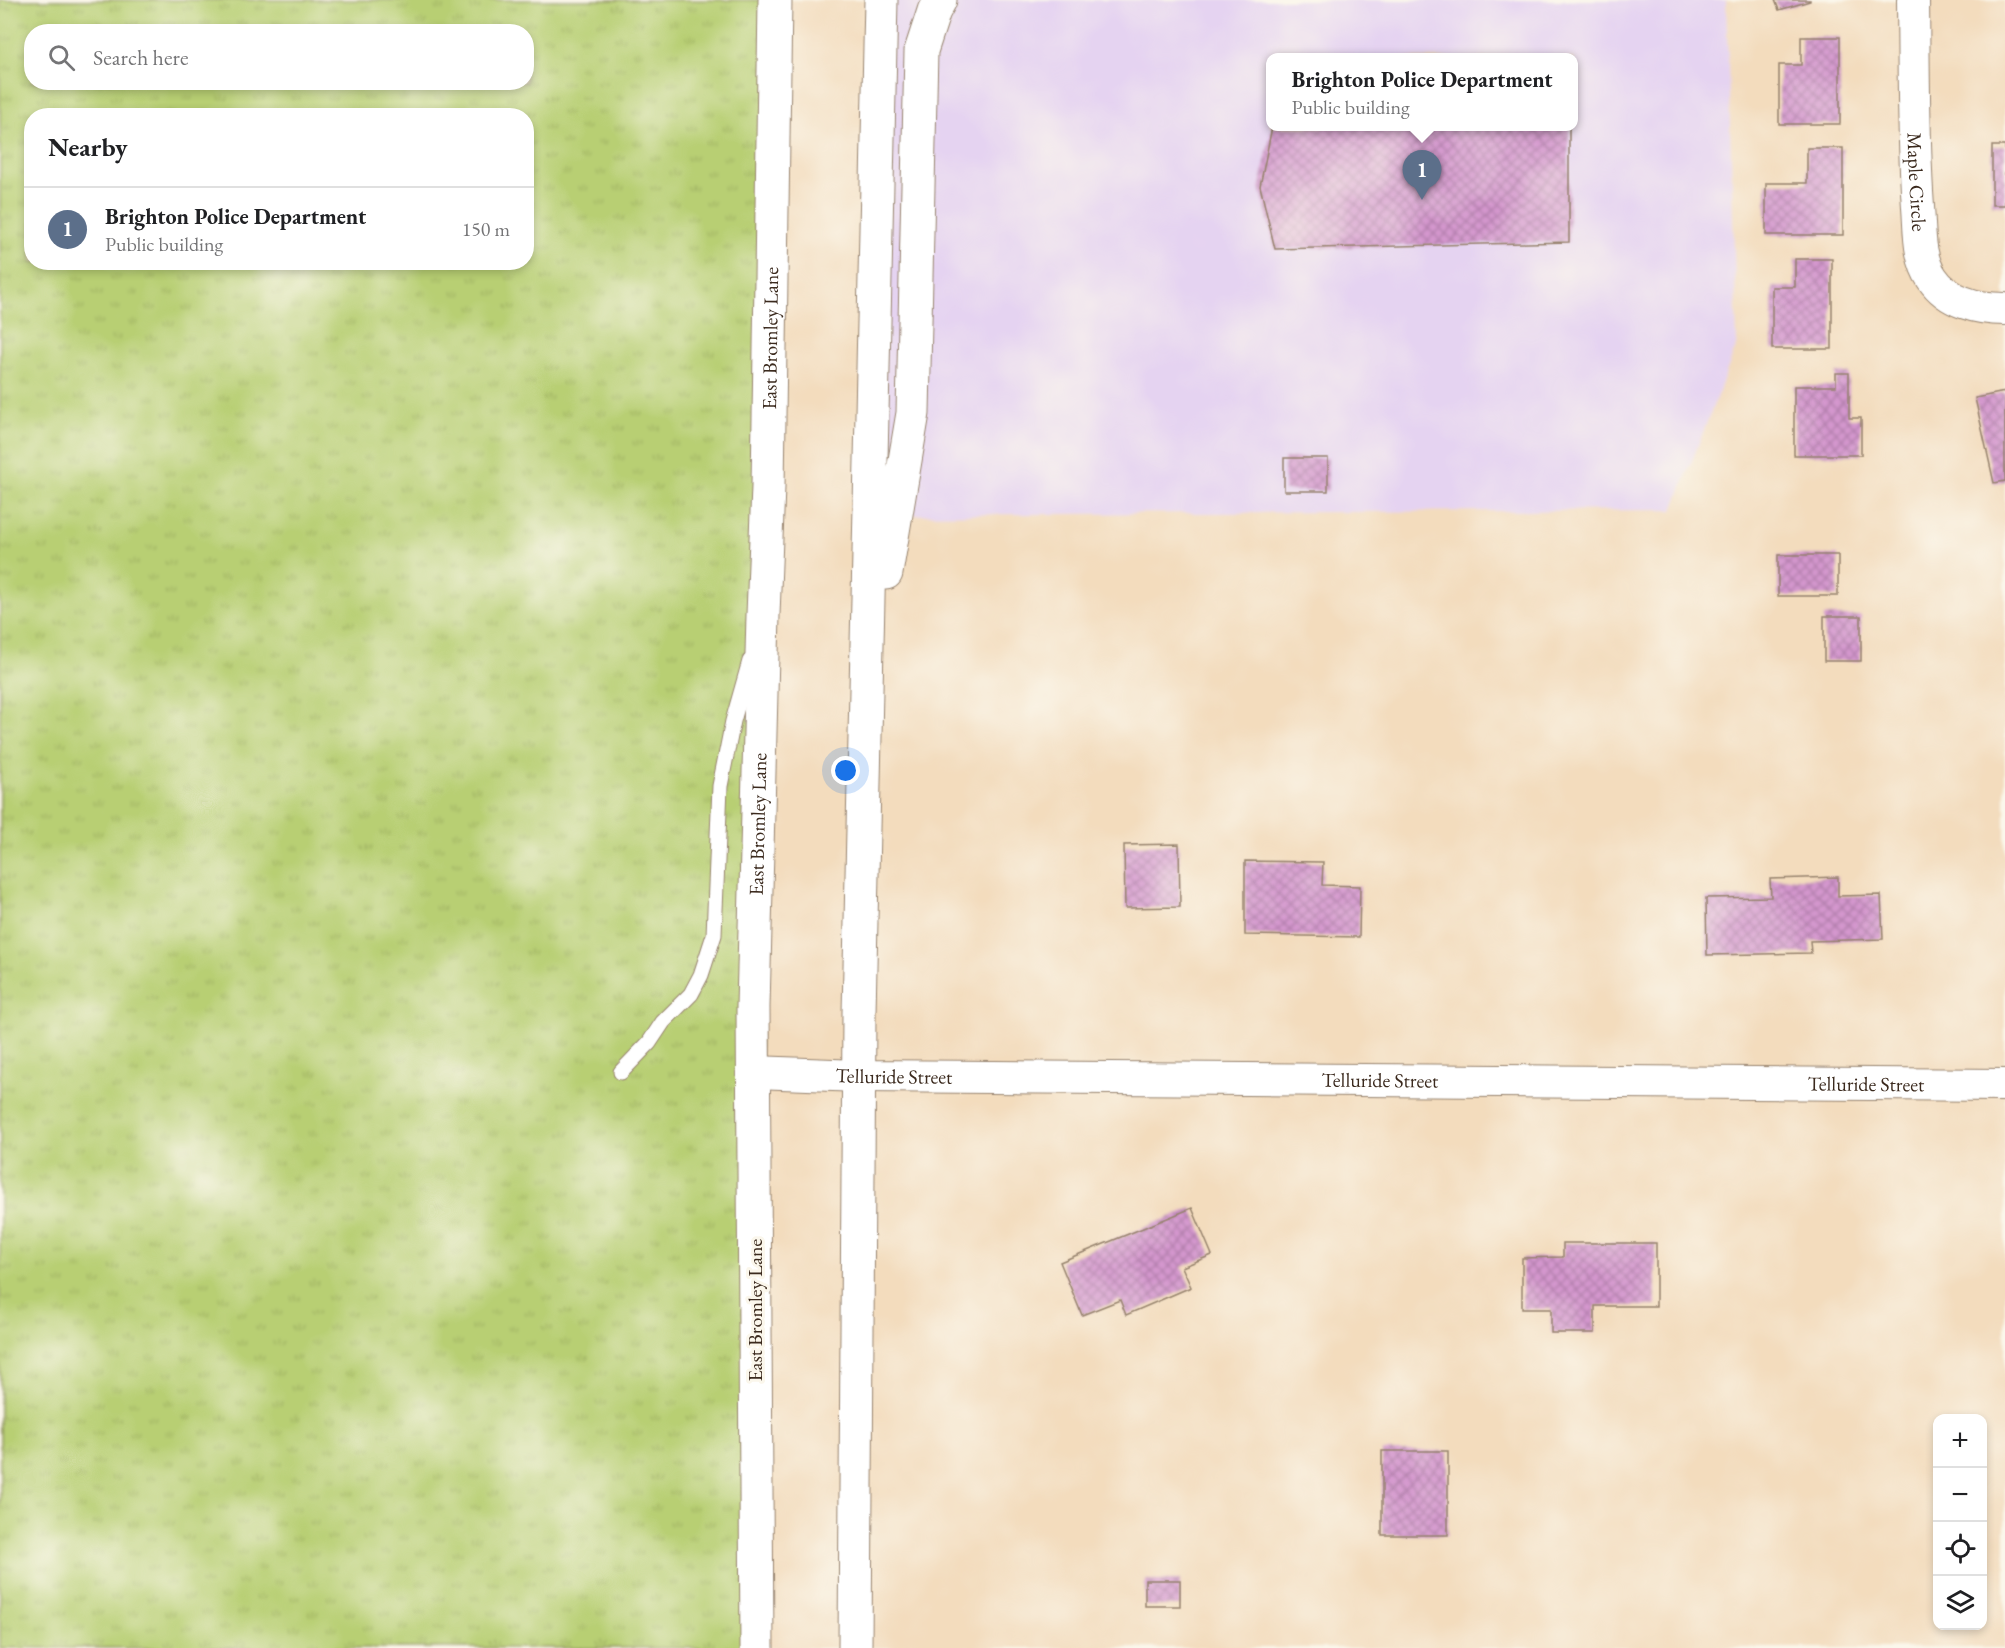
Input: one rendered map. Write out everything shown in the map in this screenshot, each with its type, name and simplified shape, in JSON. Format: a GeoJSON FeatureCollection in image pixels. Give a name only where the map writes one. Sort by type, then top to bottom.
{"type":"FeatureCollection","features":[{"type":"Feature","properties":{"kind":"main road","name":"East Bromley Lane"},"geometry":{"type":"LineString","coordinates":[[757,1648],[753,1007],[768,487],[775,0]]}},
{"type":"Feature","properties":{"kind":"main road"},"geometry":{"type":"LineString","coordinates":[[855,1648],[859,1076],[882,0]]}},
{"type":"Feature","properties":{"kind":"main road"},"geometry":{"type":"LineString","coordinates":[[867,678],[913,413],[921,51],[940,0]]}},
{"type":"Feature","properties":{"kind":"street","name":"Maple Circle"},"geometry":{"type":"LineString","coordinates":[[1913,0],[1916,173],[1921,252],[1933,280],[1946,294],[1969,305],[2005,309]]}},
{"type":"Feature","properties":{"kind":"street","name":"Telluride Street"},"geometry":{"type":"LineString","coordinates":[[753,1072],[859,1076],[2005,1085]]}},
{"type":"Feature","properties":{"kind":"lane"},"geometry":{"type":"LineString","coordinates":[[621,1071],[690,994],[701,975],[714,935],[720,786],[733,721],[763,615]]}},
{"type":"Feature","properties":{"kind":"shaded area"},"geometry":{"type":"Polygon","coordinates":[[[881,0],[1726,0],[1737,344],[1673,510],[870,515],[881,0]]]}},
{"type":"Feature","properties":{"kind":"green space"},"geometry":{"type":"Polygon","coordinates":[[[0,0],[775,0],[751,1648],[0,1648],[0,0]]]}},
{"type":"Feature","properties":{"kind":"building"},"geometry":{"type":"Polygon","coordinates":[[[1775,0],[1810,0],[1810,1],[1779,10],[1775,0]]]}},
{"type":"Feature","properties":{"kind":"building"},"geometry":{"type":"Polygon","coordinates":[[[1801,37],[1840,37],[1840,124],[1779,124],[1779,65],[1801,65],[1801,37]]]}},
{"type":"Feature","properties":{"kind":"building"},"geometry":{"type":"Polygon","coordinates":[[[1271,131],[1569,131],[1569,242],[1275,249],[1260,186],[1271,131]]]}},
{"type":"Feature","properties":{"kind":"building"},"geometry":{"type":"Polygon","coordinates":[[[1992,146],[2005,146],[2005,205],[1992,205],[1992,146]]]}},
{"type":"Feature","properties":{"kind":"building"},"geometry":{"type":"Polygon","coordinates":[[[1807,148],[1843,148],[1843,235],[1766,235],[1766,183],[1807,183],[1807,148]]]}},
{"type":"Feature","properties":{"kind":"building"},"geometry":{"type":"Polygon","coordinates":[[[1795,259],[1832,259],[1832,349],[1772,349],[1772,287],[1795,287],[1795,259]]]}},
{"type":"Feature","properties":{"kind":"building"},"geometry":{"type":"Polygon","coordinates":[[[1836,373],[1849,373],[1849,418],[1861,418],[1861,455],[1794,455],[1794,386],[1836,386],[1836,373]]]}},
{"type":"Feature","properties":{"kind":"building"},"geometry":{"type":"Polygon","coordinates":[[[2005,392],[2005,481],[1994,483],[1975,398],[2005,392]]]}},
{"type":"Feature","properties":{"kind":"building"},"geometry":{"type":"Polygon","coordinates":[[[1284,458],[1328,458],[1328,491],[1284,491],[1284,458]]]}},
{"type":"Feature","properties":{"kind":"building"},"geometry":{"type":"Polygon","coordinates":[[[1778,555],[1838,555],[1838,596],[1778,596],[1778,555]]]}},
{"type":"Feature","properties":{"kind":"building"},"geometry":{"type":"Polygon","coordinates":[[[1824,616],[1861,616],[1861,661],[1824,661],[1824,616]]]}},
{"type":"Feature","properties":{"kind":"building"},"geometry":{"type":"Polygon","coordinates":[[[1179,844],[1180,907],[1125,908],[1124,845],[1179,844]]]}},
{"type":"Feature","properties":{"kind":"building"},"geometry":{"type":"Polygon","coordinates":[[[1245,861],[1323,862],[1322,885],[1360,886],[1359,937],[1245,935],[1245,861]]]}},
{"type":"Feature","properties":{"kind":"building"},"geometry":{"type":"Polygon","coordinates":[[[1838,877],[1838,896],[1881,895],[1883,939],[1810,941],[1811,953],[1707,955],[1706,898],[1771,897],[1770,879],[1838,877]]]}},
{"type":"Feature","properties":{"kind":"building"},"geometry":{"type":"Polygon","coordinates":[[[1192,1208],[1212,1255],[1182,1267],[1191,1287],[1126,1315],[1120,1300],[1082,1315],[1060,1262],[1192,1208]]]}},
{"type":"Feature","properties":{"kind":"building"},"geometry":{"type":"Polygon","coordinates":[[[1563,1243],[1656,1243],[1656,1306],[1595,1306],[1595,1333],[1551,1333],[1551,1309],[1522,1309],[1522,1258],[1563,1257],[1563,1243]]]}},
{"type":"Feature","properties":{"kind":"building"},"geometry":{"type":"Polygon","coordinates":[[[1382,1451],[1448,1451],[1448,1535],[1382,1535],[1382,1451]]]}},
{"type":"Feature","properties":{"kind":"building"},"geometry":{"type":"Polygon","coordinates":[[[1145,1580],[1180,1580],[1180,1606],[1145,1606],[1145,1580]]]}},
{"type":"Feature","properties":{"kind":"place","name":"Brighton Police Department"},"geometry":{"type":"Point","coordinates":[1422,200]}}]}
